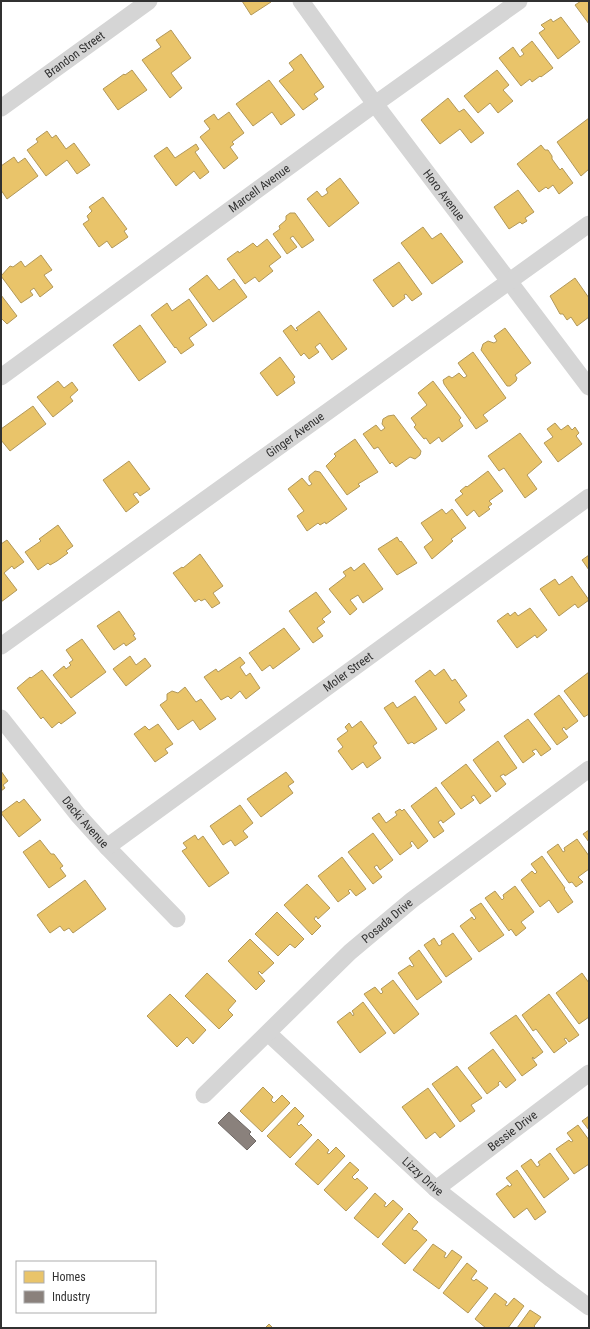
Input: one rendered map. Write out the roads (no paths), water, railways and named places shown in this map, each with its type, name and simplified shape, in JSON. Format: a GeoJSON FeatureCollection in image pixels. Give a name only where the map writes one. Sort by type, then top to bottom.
{"type":"FeatureCollection","features":[{"type":"Feature","properties":{"kind":"street","name":"Brandon Street"},"geometry":{"type":"LineString","coordinates":[[1,108],[149,1]]}},
{"type":"Feature","properties":{"kind":"street","name":"Horo Avenue"},"geometry":{"type":"LineString","coordinates":[[301,1],[375,104],[589,387]]}},
{"type":"Feature","properties":{"kind":"street","name":"Marcell Avenue"},"geometry":{"type":"LineString","coordinates":[[1,377],[375,104],[519,1]]}},
{"type":"Feature","properties":{"kind":"street","name":"Ginger Avenue"},"geometry":{"type":"LineString","coordinates":[[1,646],[589,224]]}},
{"type":"Feature","properties":{"kind":"street","name":"Moler Street"},"geometry":{"type":"LineString","coordinates":[[107,848],[589,497]]}},
{"type":"Feature","properties":{"kind":"street","name":"Dacki Avenue"},"geometry":{"type":"LineString","coordinates":[[1,718],[78,815],[107,848],[177,919]]}},
{"type":"Feature","properties":{"kind":"street","name":"Posada Drive"},"geometry":{"type":"LineString","coordinates":[[204,1096],[350,952],[412,900],[589,769]]}},
{"type":"Feature","properties":{"kind":"street","name":"Lizzy Drive"},"geometry":{"type":"LineString","coordinates":[[268,1033],[436,1189],[589,1307]]}},
{"type":"Feature","properties":{"kind":"street","name":"Bessie Drive"},"geometry":{"type":"LineString","coordinates":[[436,1189],[589,1073]]}}]}
